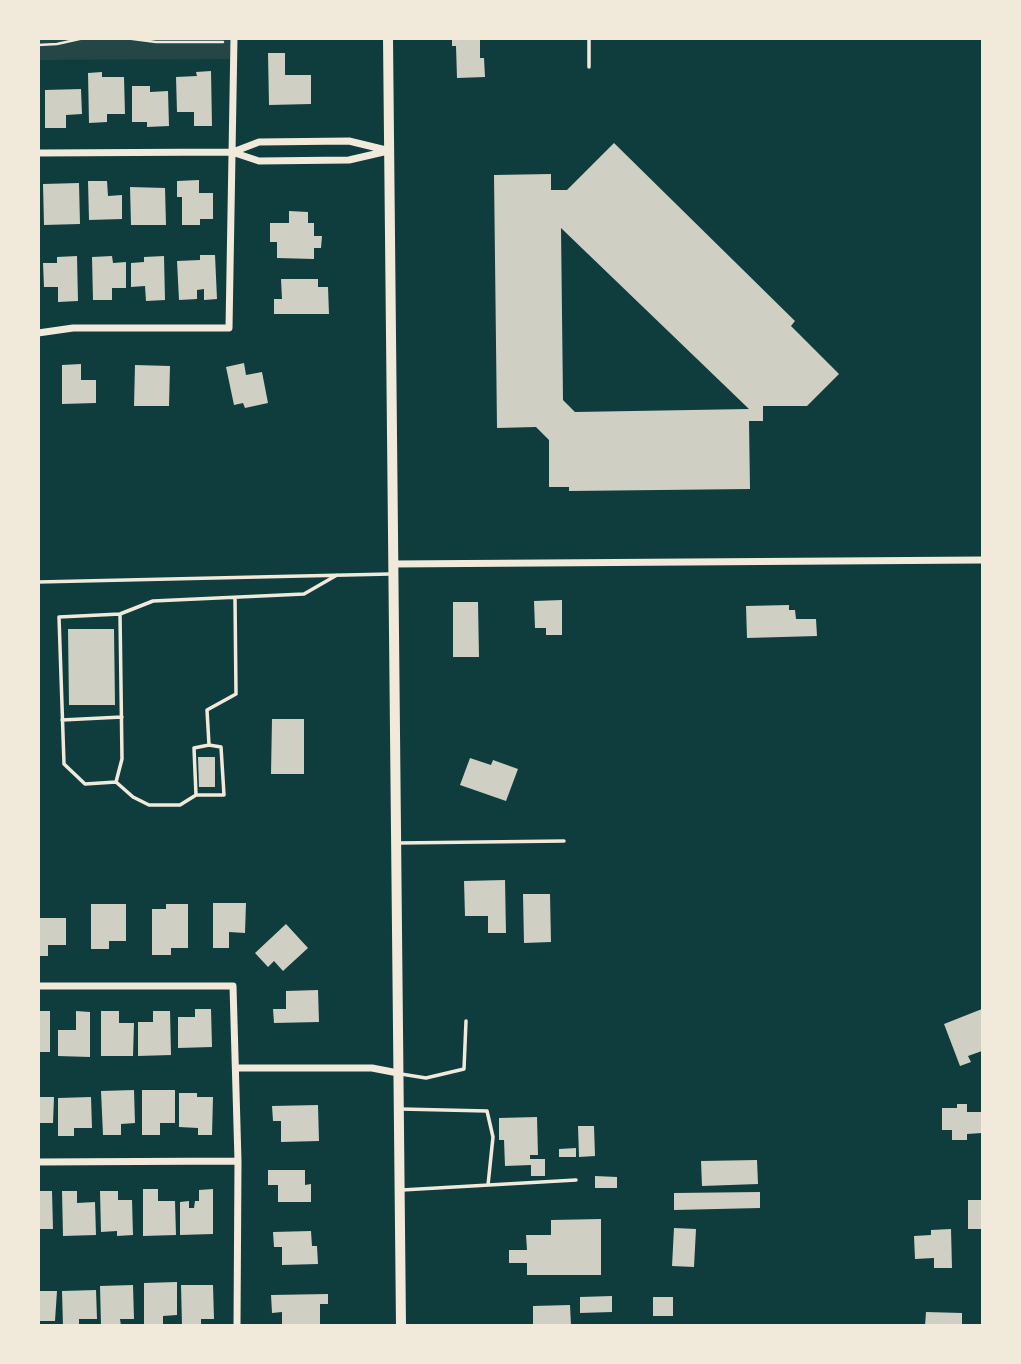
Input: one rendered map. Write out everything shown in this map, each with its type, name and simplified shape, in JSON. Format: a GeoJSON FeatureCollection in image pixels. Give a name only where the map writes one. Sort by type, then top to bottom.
{"type":"FeatureCollection","features":[{"type":"Feature","properties":{"kind":"main road"},"geometry":{"type":"LineString","coordinates":[[388,38],[401,1325]]}},
{"type":"Feature","properties":{"kind":"street"},"geometry":{"type":"LineString","coordinates":[[38,333],[73,328],[229,328],[234,40]]}},
{"type":"Feature","properties":{"kind":"street"},"geometry":{"type":"LineString","coordinates":[[232,152],[259,142],[349,141],[388,151]]}},
{"type":"Feature","properties":{"kind":"street"},"geometry":{"type":"LineString","coordinates":[[38,153],[232,152],[259,161],[349,160],[388,151]]}},
{"type":"Feature","properties":{"kind":"street"},"geometry":{"type":"LineString","coordinates":[[393,569],[982,560]]}},
{"type":"Feature","properties":{"kind":"street"},"geometry":{"type":"LineString","coordinates":[[38,986],[233,986],[237,1068],[237,1325]]}},
{"type":"Feature","properties":{"kind":"street"},"geometry":{"type":"LineString","coordinates":[[237,1068],[372,1068],[398,1073]]}},
{"type":"Feature","properties":{"kind":"street"},"geometry":{"type":"LineString","coordinates":[[38,1162],[238,1161]]}},
{"type":"Feature","properties":{"kind":"lane"},"geometry":{"type":"LineString","coordinates":[[589,38],[589,67]]}},
{"type":"Feature","properties":{"kind":"lane"},"geometry":{"type":"LineString","coordinates":[[38,582],[337,575],[393,569]]}},
{"type":"Feature","properties":{"kind":"lane"},"geometry":{"type":"LineString","coordinates":[[196,795],[194,748],[209,745],[221,747],[223,795],[196,795],[180,805],[149,805],[116,782],[85,784],[64,764],[59,617],[120,614],[153,601],[304,594],[337,575]]}},
{"type":"Feature","properties":{"kind":"lane"},"geometry":{"type":"LineString","coordinates":[[209,745],[207,710],[236,694],[235,598]]}},
{"type":"Feature","properties":{"kind":"lane"},"geometry":{"type":"LineString","coordinates":[[116,782],[122,760],[120,614]]}},
{"type":"Feature","properties":{"kind":"lane"},"geometry":{"type":"LineString","coordinates":[[62,720],[122,718]]}},
{"type":"Feature","properties":{"kind":"lane"},"geometry":{"type":"LineString","coordinates":[[396,843],[564,841]]}},
{"type":"Feature","properties":{"kind":"lane"},"geometry":{"type":"LineString","coordinates":[[398,1073],[426,1078],[464,1069],[466,1021]]}},
{"type":"Feature","properties":{"kind":"lane"},"geometry":{"type":"LineString","coordinates":[[399,1109],[487,1111],[493,1137],[488,1185]]}},
{"type":"Feature","properties":{"kind":"lane"},"geometry":{"type":"LineString","coordinates":[[400,1190],[576,1180]]}},
{"type":"Feature","properties":{"kind":"path"},"geometry":{"type":"LineString","coordinates":[[38,45],[84,38]]}},
{"type":"Feature","properties":{"kind":"path"},"geometry":{"type":"LineString","coordinates":[[125,38],[156,42],[234,40]]}},
{"type":"Feature","properties":{"kind":"shaded area"},"geometry":{"type":"Polygon","coordinates":[[[38,39],[234,39],[233,59],[39,60],[38,39]]]}},
{"type":"Feature","properties":{"kind":"building"},"geometry":{"type":"Polygon","coordinates":[[[452,38],[480,38],[480,58],[484,58],[485,77],[457,78],[456,46],[452,46],[452,38]]]}},
{"type":"Feature","properties":{"kind":"building"},"geometry":{"type":"Polygon","coordinates":[[[268,53],[285,53],[285,75],[311,75],[311,104],[269,105],[268,53]]]}},
{"type":"Feature","properties":{"kind":"building"},"geometry":{"type":"Polygon","coordinates":[[[211,71],[212,126],[194,126],[194,112],[177,112],[176,77],[197,76],[196,72],[211,71]]]}},
{"type":"Feature","properties":{"kind":"building"},"geometry":{"type":"Polygon","coordinates":[[[102,72],[102,77],[124,77],[125,114],[107,114],[107,122],[89,123],[88,73],[102,72]]]}},
{"type":"Feature","properties":{"kind":"building"},"geometry":{"type":"Polygon","coordinates":[[[132,86],[150,86],[150,92],[168,91],[169,126],[147,127],[147,122],[132,122],[132,86]]]}},
{"type":"Feature","properties":{"kind":"building"},"geometry":{"type":"Polygon","coordinates":[[[81,89],[82,114],[66,115],[66,128],[45,128],[45,90],[81,89]]]}},
{"type":"Feature","properties":{"kind":"building"},"geometry":{"type":"Polygon","coordinates":[[[614,143],[795,321],[791,326],[839,374],[807,406],[763,406],[763,421],[749,421],[750,489],[569,491],[569,487],[549,487],[549,440],[536,427],[497,428],[494,175],[551,174],[551,190],[567,190],[614,143]],[[561,228],[563,400],[575,412],[749,409],[561,228]]]}},
{"type":"Feature","properties":{"kind":"building"},"geometry":{"type":"Polygon","coordinates":[[[199,180],[199,193],[213,193],[213,219],[200,219],[200,225],[182,225],[182,197],[177,197],[177,181],[199,180]]]}},
{"type":"Feature","properties":{"kind":"building"},"geometry":{"type":"Polygon","coordinates":[[[88,181],[107,181],[108,196],[122,195],[122,219],[89,220],[88,181]]]}},
{"type":"Feature","properties":{"kind":"building"},"geometry":{"type":"Polygon","coordinates":[[[79,183],[80,224],[44,225],[43,184],[79,183]]]}},
{"type":"Feature","properties":{"kind":"building"},"geometry":{"type":"Polygon","coordinates":[[[130,187],[165,188],[166,225],[131,225],[130,187]]]}},
{"type":"Feature","properties":{"kind":"building"},"geometry":{"type":"Polygon","coordinates":[[[289,211],[308,212],[308,223],[314,223],[314,236],[322,236],[321,248],[314,248],[314,259],[277,258],[277,242],[270,242],[270,223],[289,223],[289,211]]]}},
{"type":"Feature","properties":{"kind":"building"},"geometry":{"type":"Polygon","coordinates":[[[200,255],[215,255],[217,299],[204,300],[204,289],[197,290],[197,299],[179,300],[177,261],[200,260],[200,255]]]}},
{"type":"Feature","properties":{"kind":"building"},"geometry":{"type":"Polygon","coordinates":[[[77,256],[78,301],[58,302],[58,287],[44,287],[43,263],[57,263],[57,257],[77,256]]]}},
{"type":"Feature","properties":{"kind":"building"},"geometry":{"type":"Polygon","coordinates":[[[112,256],[113,263],[126,262],[126,288],[112,288],[112,300],[93,300],[92,257],[112,256]]]}},
{"type":"Feature","properties":{"kind":"building"},"geometry":{"type":"Polygon","coordinates":[[[164,256],[165,300],[146,301],[145,286],[131,287],[131,263],[144,262],[144,257],[164,256]]]}},
{"type":"Feature","properties":{"kind":"building"},"geometry":{"type":"Polygon","coordinates":[[[281,279],[318,279],[318,287],[328,287],[329,314],[274,314],[274,299],[282,299],[281,279]]]}},
{"type":"Feature","properties":{"kind":"building"},"geometry":{"type":"Polygon","coordinates":[[[244,363],[246,375],[262,372],[268,403],[245,408],[243,403],[234,405],[226,367],[244,363]]]}},
{"type":"Feature","properties":{"kind":"building"},"geometry":{"type":"Polygon","coordinates":[[[81,364],[81,380],[96,380],[96,403],[62,404],[62,365],[81,364]]]}},
{"type":"Feature","properties":{"kind":"building"},"geometry":{"type":"Polygon","coordinates":[[[135,365],[170,366],[169,406],[134,406],[135,365]]]}},
{"type":"Feature","properties":{"kind":"building"},"geometry":{"type":"Polygon","coordinates":[[[562,600],[562,635],[546,635],[546,628],[535,628],[534,601],[562,600]]]}},
{"type":"Feature","properties":{"kind":"building"},"geometry":{"type":"Polygon","coordinates":[[[453,602],[478,602],[479,657],[453,657],[453,602]]]}},
{"type":"Feature","properties":{"kind":"building"},"geometry":{"type":"Polygon","coordinates":[[[789,605],[789,610],[795,610],[796,619],[816,619],[817,636],[747,638],[746,606],[789,605]]]}},
{"type":"Feature","properties":{"kind":"building"},"geometry":{"type":"Polygon","coordinates":[[[68,629],[114,629],[115,705],[69,705],[68,629]]]}},
{"type":"Feature","properties":{"kind":"building"},"geometry":{"type":"Polygon","coordinates":[[[272,719],[304,719],[304,774],[271,774],[272,719]]]}},
{"type":"Feature","properties":{"kind":"building"},"geometry":{"type":"Polygon","coordinates":[[[198,757],[215,757],[215,787],[199,787],[198,757]]]}},
{"type":"Feature","properties":{"kind":"building"},"geometry":{"type":"Polygon","coordinates":[[[470,758],[491,765],[493,760],[518,769],[506,801],[460,785],[470,758]]]}},
{"type":"Feature","properties":{"kind":"building"},"geometry":{"type":"Polygon","coordinates":[[[505,880],[506,933],[488,933],[488,916],[465,916],[464,881],[505,880]]]}},
{"type":"Feature","properties":{"kind":"building"},"geometry":{"type":"Polygon","coordinates":[[[523,894],[550,894],[551,942],[524,943],[523,894]]]}},
{"type":"Feature","properties":{"kind":"building"},"geometry":{"type":"Polygon","coordinates":[[[213,903],[246,903],[245,933],[229,932],[229,948],[213,948],[213,903]]]}},
{"type":"Feature","properties":{"kind":"building"},"geometry":{"type":"Polygon","coordinates":[[[91,904],[126,904],[126,941],[109,941],[109,949],[91,949],[91,904]]]}},
{"type":"Feature","properties":{"kind":"building"},"geometry":{"type":"Polygon","coordinates":[[[166,904],[188,904],[188,948],[171,948],[171,955],[152,955],[152,909],[166,909],[166,904]]]}},
{"type":"Feature","properties":{"kind":"building"},"geometry":{"type":"Polygon","coordinates":[[[38,918],[66,918],[66,945],[48,945],[48,956],[38,956],[38,918]]]}},
{"type":"Feature","properties":{"kind":"building"},"geometry":{"type":"Polygon","coordinates":[[[286,924],[308,948],[283,971],[274,961],[268,967],[255,953],[286,924]]]}},
{"type":"Feature","properties":{"kind":"building"},"geometry":{"type":"Polygon","coordinates":[[[318,990],[319,1022],[274,1023],[273,1009],[286,1009],[286,991],[318,990]]]}},
{"type":"Feature","properties":{"kind":"building"},"geometry":{"type":"Polygon","coordinates":[[[195,1009],[211,1009],[212,1047],[178,1048],[178,1017],[195,1017],[195,1009]]]}},
{"type":"Feature","properties":{"kind":"building"},"geometry":{"type":"Polygon","coordinates":[[[982,1009],[982,1051],[968,1056],[971,1062],[960,1066],[944,1024],[982,1009]]]}},
{"type":"Feature","properties":{"kind":"building"},"geometry":{"type":"Polygon","coordinates":[[[38,1011],[50,1011],[50,1052],[38,1052],[38,1011]]]}},
{"type":"Feature","properties":{"kind":"building"},"geometry":{"type":"Polygon","coordinates":[[[76,1011],[90,1012],[90,1057],[58,1056],[58,1030],[76,1030],[76,1011]]]}},
{"type":"Feature","properties":{"kind":"building"},"geometry":{"type":"Polygon","coordinates":[[[101,1011],[119,1011],[119,1023],[134,1023],[133,1056],[101,1056],[101,1011]]]}},
{"type":"Feature","properties":{"kind":"building"},"geometry":{"type":"Polygon","coordinates":[[[153,1011],[170,1011],[171,1055],[138,1056],[138,1022],[153,1022],[153,1011]]]}},
{"type":"Feature","properties":{"kind":"building"},"geometry":{"type":"Polygon","coordinates":[[[134,1090],[135,1123],[121,1124],[121,1135],[103,1135],[101,1091],[134,1090]]]}},
{"type":"Feature","properties":{"kind":"building"},"geometry":{"type":"Polygon","coordinates":[[[142,1090],[175,1090],[175,1123],[160,1123],[160,1135],[142,1135],[142,1090]]]}},
{"type":"Feature","properties":{"kind":"building"},"geometry":{"type":"Polygon","coordinates":[[[179,1093],[197,1093],[197,1097],[213,1097],[212,1135],[198,1135],[198,1128],[179,1127],[179,1093]]]}},
{"type":"Feature","properties":{"kind":"building"},"geometry":{"type":"Polygon","coordinates":[[[38,1097],[54,1097],[53,1123],[38,1123],[38,1097]]]}},
{"type":"Feature","properties":{"kind":"building"},"geometry":{"type":"Polygon","coordinates":[[[91,1097],[92,1128],[74,1128],[74,1136],[58,1136],[58,1098],[91,1097]]]}},
{"type":"Feature","properties":{"kind":"building"},"geometry":{"type":"Polygon","coordinates":[[[957,1104],[967,1104],[967,1112],[982,1112],[982,1133],[967,1134],[967,1140],[952,1140],[952,1130],[942,1130],[942,1108],[957,1108],[957,1104]]]}},
{"type":"Feature","properties":{"kind":"building"},"geometry":{"type":"Polygon","coordinates":[[[318,1105],[319,1141],[281,1142],[281,1121],[273,1121],[272,1106],[318,1105]]]}},
{"type":"Feature","properties":{"kind":"building"},"geometry":{"type":"Polygon","coordinates":[[[537,1117],[538,1155],[530,1155],[530,1159],[545,1159],[545,1176],[531,1176],[531,1165],[505,1166],[504,1140],[499,1140],[499,1118],[537,1117]]]}},
{"type":"Feature","properties":{"kind":"building"},"geometry":{"type":"Polygon","coordinates":[[[578,1126],[594,1126],[595,1156],[579,1157],[578,1126]]]}},
{"type":"Feature","properties":{"kind":"building"},"geometry":{"type":"Polygon","coordinates":[[[576,1148],[576,1157],[559,1157],[559,1149],[576,1148]]]}},
{"type":"Feature","properties":{"kind":"building"},"geometry":{"type":"Polygon","coordinates":[[[757,1160],[758,1184],[702,1186],[701,1161],[757,1160]]]}},
{"type":"Feature","properties":{"kind":"building"},"geometry":{"type":"Polygon","coordinates":[[[268,1170],[305,1170],[305,1185],[311,1184],[311,1202],[278,1202],[278,1185],[268,1185],[268,1170]]]}},
{"type":"Feature","properties":{"kind":"building"},"geometry":{"type":"Polygon","coordinates":[[[595,1176],[617,1177],[617,1188],[595,1188],[595,1176]]]}},
{"type":"Feature","properties":{"kind":"building"},"geometry":{"type":"Polygon","coordinates":[[[143,1189],[158,1189],[158,1201],[175,1201],[176,1235],[143,1236],[143,1189]]]}},
{"type":"Feature","properties":{"kind":"building"},"geometry":{"type":"Polygon","coordinates":[[[213,1189],[213,1234],[180,1235],[180,1202],[189,1201],[189,1208],[194,1208],[195,1201],[199,1201],[199,1190],[213,1189]]]}},
{"type":"Feature","properties":{"kind":"building"},"geometry":{"type":"Polygon","coordinates":[[[38,1191],[52,1191],[53,1229],[38,1229],[38,1191]]]}},
{"type":"Feature","properties":{"kind":"building"},"geometry":{"type":"Polygon","coordinates":[[[62,1191],[77,1191],[77,1203],[95,1202],[96,1235],[63,1236],[62,1191]]]}},
{"type":"Feature","properties":{"kind":"building"},"geometry":{"type":"Polygon","coordinates":[[[100,1191],[118,1191],[118,1200],[132,1200],[133,1235],[117,1236],[117,1231],[101,1232],[100,1191]]]}},
{"type":"Feature","properties":{"kind":"building"},"geometry":{"type":"Polygon","coordinates":[[[760,1192],[760,1208],[674,1210],[674,1193],[760,1192]]]}},
{"type":"Feature","properties":{"kind":"building"},"geometry":{"type":"Polygon","coordinates":[[[968,1200],[982,1200],[982,1229],[968,1229],[968,1200]]]}},
{"type":"Feature","properties":{"kind":"building"},"geometry":{"type":"Polygon","coordinates":[[[601,1219],[601,1275],[527,1275],[527,1263],[509,1263],[509,1250],[527,1250],[526,1235],[551,1235],[551,1220],[601,1219]]]}},
{"type":"Feature","properties":{"kind":"building"},"geometry":{"type":"Polygon","coordinates":[[[674,1228],[696,1229],[694,1267],[672,1266],[674,1228]]]}},
{"type":"Feature","properties":{"kind":"building"},"geometry":{"type":"Polygon","coordinates":[[[951,1229],[952,1268],[934,1268],[934,1258],[915,1259],[914,1236],[931,1235],[931,1230],[951,1229]]]}},
{"type":"Feature","properties":{"kind":"building"},"geometry":{"type":"Polygon","coordinates":[[[311,1231],[312,1246],[317,1246],[318,1264],[282,1265],[282,1247],[274,1247],[273,1232],[311,1231]]]}},
{"type":"Feature","properties":{"kind":"building"},"geometry":{"type":"Polygon","coordinates":[[[177,1282],[177,1315],[163,1316],[163,1326],[144,1326],[144,1283],[177,1282]]]}},
{"type":"Feature","properties":{"kind":"building"},"geometry":{"type":"Polygon","coordinates":[[[133,1285],[134,1319],[120,1319],[121,1326],[101,1326],[100,1286],[133,1285]]]}},
{"type":"Feature","properties":{"kind":"building"},"geometry":{"type":"Polygon","coordinates":[[[181,1285],[213,1285],[214,1319],[201,1319],[201,1326],[182,1326],[181,1285]]]}},
{"type":"Feature","properties":{"kind":"building"},"geometry":{"type":"Polygon","coordinates":[[[96,1290],[97,1319],[79,1319],[79,1326],[63,1326],[62,1291],[96,1290]]]}},
{"type":"Feature","properties":{"kind":"building"},"geometry":{"type":"Polygon","coordinates":[[[38,1291],[57,1291],[55,1321],[38,1321],[38,1291]]]}},
{"type":"Feature","properties":{"kind":"building"},"geometry":{"type":"Polygon","coordinates":[[[328,1294],[328,1304],[320,1304],[320,1326],[282,1326],[282,1312],[272,1313],[271,1295],[328,1294]]]}},
{"type":"Feature","properties":{"kind":"building"},"geometry":{"type":"Polygon","coordinates":[[[612,1296],[612,1312],[580,1313],[580,1297],[612,1296]]]}},
{"type":"Feature","properties":{"kind":"building"},"geometry":{"type":"Polygon","coordinates":[[[653,1297],[673,1297],[673,1316],[653,1316],[653,1297]]]}},
{"type":"Feature","properties":{"kind":"building"},"geometry":{"type":"Polygon","coordinates":[[[570,1305],[571,1326],[533,1326],[533,1306],[570,1305]]]}},
{"type":"Feature","properties":{"kind":"building"},"geometry":{"type":"Polygon","coordinates":[[[926,1312],[962,1313],[962,1326],[925,1326],[926,1312]]]}}]}
